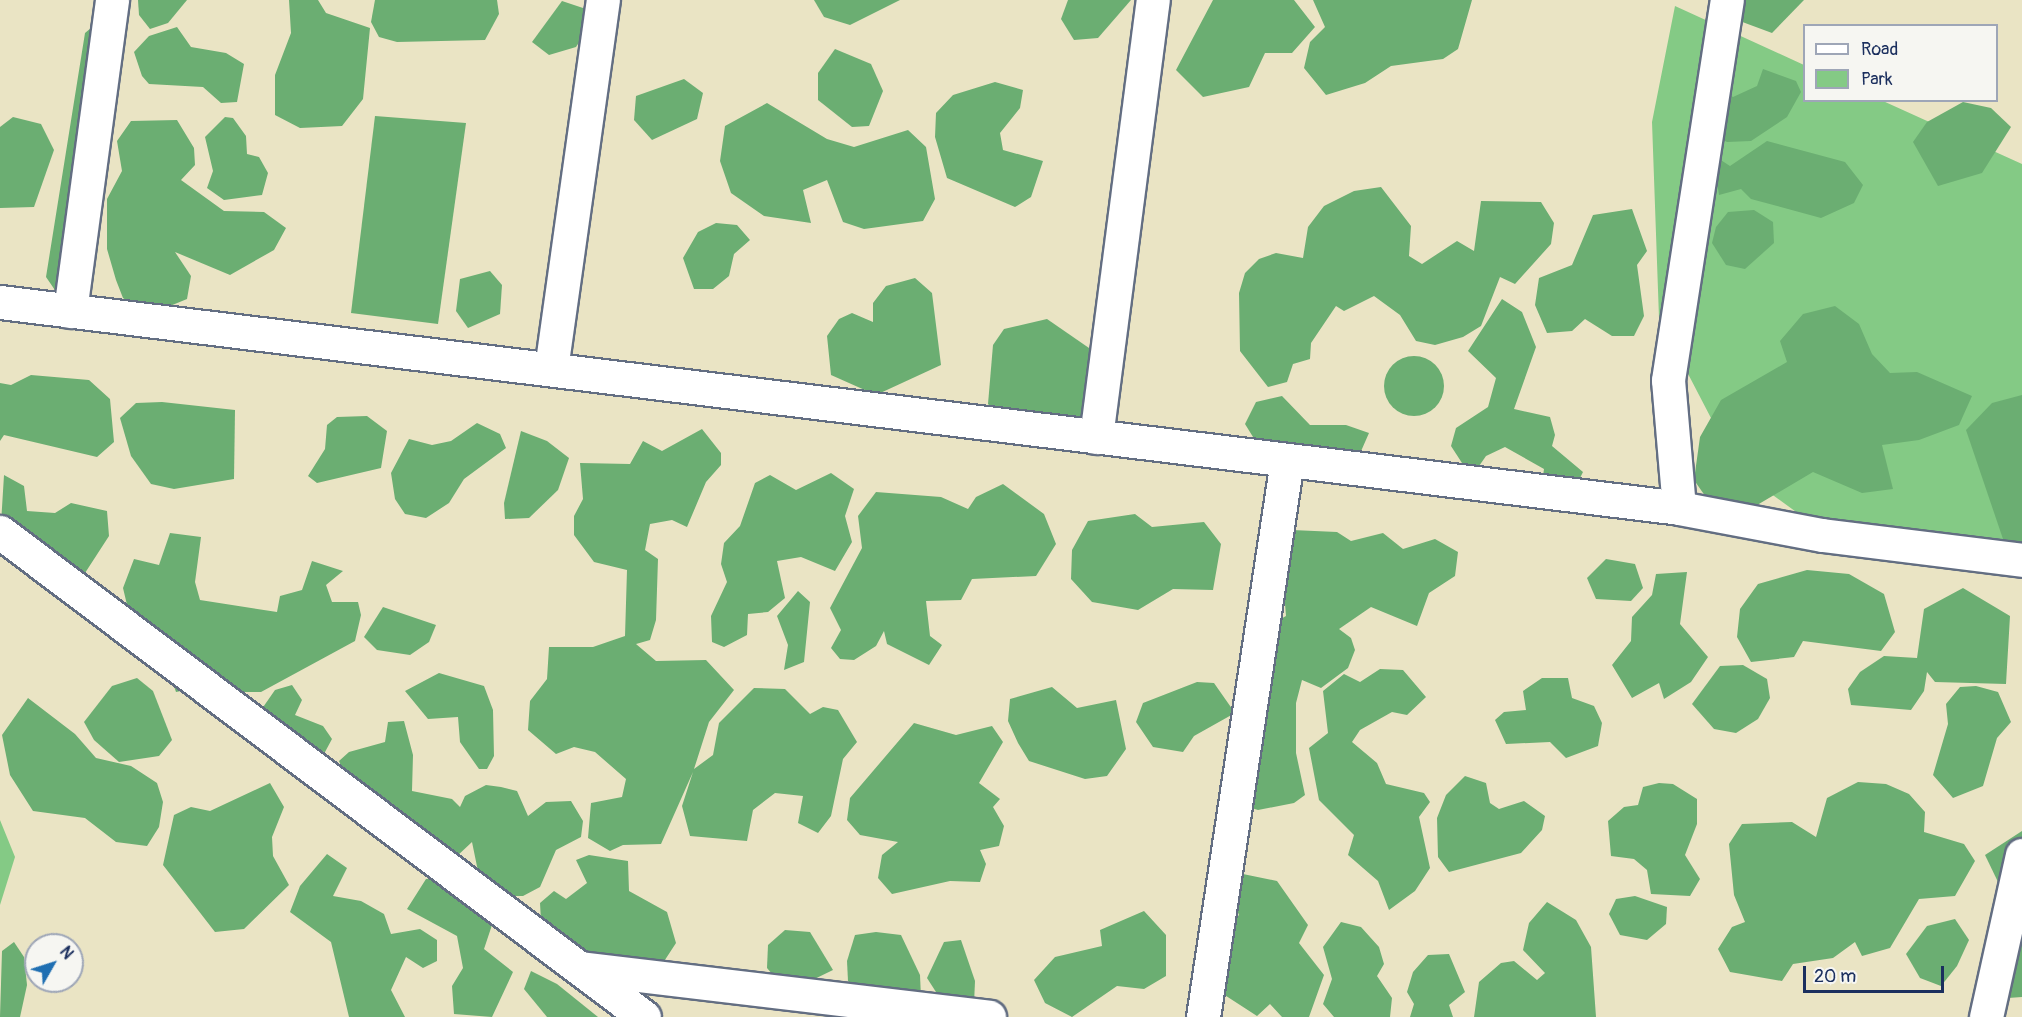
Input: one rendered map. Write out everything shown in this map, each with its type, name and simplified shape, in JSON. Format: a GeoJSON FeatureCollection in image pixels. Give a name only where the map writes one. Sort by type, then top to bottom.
{"type":"FeatureCollection","features":[{"type":"Feature","properties":{"kind":"street"},"geometry":{"type":"LineString","coordinates":[[70,310],[112,0]]}},
{"type":"Feature","properties":{"kind":"street"},"geometry":{"type":"LineString","coordinates":[[551,369],[603,0]]}},
{"type":"Feature","properties":{"kind":"street"},"geometry":{"type":"LineString","coordinates":[[1096,437],[1153,0]]}},
{"type":"Feature","properties":{"kind":"street"},"geometry":{"type":"LineString","coordinates":[[1679,508],[1668,380],[1727,0]]}},
{"type":"Feature","properties":{"kind":"street"},"geometry":{"type":"LineString","coordinates":[[0,302],[1679,508],[1822,535],[2022,560]]}},
{"type":"Feature","properties":{"kind":"street"},"geometry":{"type":"LineString","coordinates":[[1203,1017],[1287,460]]}},
{"type":"Feature","properties":{"kind":"street"},"geometry":{"type":"LineString","coordinates":[[0,532],[644,1017]]}},
{"type":"Feature","properties":{"kind":"street"},"geometry":{"type":"LineString","coordinates":[[1986,1017],[2022,855]]}},
{"type":"Feature","properties":{"kind":"street"},"geometry":{"type":"LineString","coordinates":[[578,968],[989,1017]]}},
{"type":"Feature","properties":{"kind":"green space"},"geometry":{"type":"Polygon","coordinates":[[[138,0],[187,0],[168,23],[150,29],[139,15],[138,0]]]}},
{"type":"Feature","properties":{"kind":"green space"},"geometry":{"type":"Polygon","coordinates":[[[289,0],[318,0],[326,13],[370,28],[363,99],[342,126],[300,128],[275,115],[275,75],[291,33],[289,0]]]}},
{"type":"Feature","properties":{"kind":"green space"},"geometry":{"type":"Polygon","coordinates":[[[375,0],[497,0],[499,14],[485,40],[397,42],[379,37],[371,22],[375,0]]]}},
{"type":"Feature","properties":{"kind":"green space"},"geometry":{"type":"Polygon","coordinates":[[[814,0],[900,0],[850,25],[824,17],[814,0]]]}},
{"type":"Feature","properties":{"kind":"green space"},"geometry":{"type":"Polygon","coordinates":[[[1068,0],[1131,0],[1098,38],[1074,40],[1061,19],[1068,0]]]}},
{"type":"Feature","properties":{"kind":"green space"},"geometry":{"type":"Polygon","coordinates":[[[1213,0],[1294,0],[1315,27],[1292,53],[1265,53],[1249,87],[1203,97],[1176,70],[1213,0]]]}},
{"type":"Feature","properties":{"kind":"green space"},"geometry":{"type":"Polygon","coordinates":[[[1313,0],[1472,0],[1458,49],[1443,59],[1391,66],[1365,83],[1326,95],[1304,68],[1310,42],[1325,27],[1313,0]]]}},
{"type":"Feature","properties":{"kind":"green space"},"geometry":{"type":"Polygon","coordinates":[[[1737,0],[1804,0],[1772,33],[1737,20],[1737,0]]]}},
{"type":"Feature","properties":{"kind":"green space"},"geometry":{"type":"Polygon","coordinates":[[[562,1],[586,9],[589,27],[576,47],[549,55],[532,42],[562,1]]]}},
{"type":"Feature","properties":{"kind":"green space"},"geometry":{"type":"Polygon","coordinates":[[[1675,6],[1803,65],[1803,102],[1885,102],[2022,164],[2022,552],[1799,514],[1738,470],[1659,318],[1652,122],[1675,6]]]}},
{"type":"Feature","properties":{"kind":"green space"},"geometry":{"type":"Polygon","coordinates":[[[97,23],[89,228],[96,247],[59,296],[46,277],[85,33],[97,23]]]}},
{"type":"Feature","properties":{"kind":"green space"},"geometry":{"type":"Polygon","coordinates":[[[177,27],[191,47],[226,53],[244,64],[237,102],[221,103],[203,87],[149,84],[142,76],[134,52],[149,36],[177,27]]]}},
{"type":"Feature","properties":{"kind":"green space"},"geometry":{"type":"Polygon","coordinates":[[[835,49],[871,64],[883,91],[869,126],[852,127],[818,100],[818,73],[835,49]]]}},
{"type":"Feature","properties":{"kind":"green space"},"geometry":{"type":"Polygon","coordinates":[[[1763,69],[1796,81],[1801,92],[1787,117],[1751,141],[1727,142],[1697,126],[1722,91],[1733,97],[1757,86],[1763,69]]]}},
{"type":"Feature","properties":{"kind":"green space"},"geometry":{"type":"Polygon","coordinates":[[[684,79],[703,93],[697,119],[652,140],[634,120],[636,96],[684,79]]]}},
{"type":"Feature","properties":{"kind":"green space"},"geometry":{"type":"Polygon","coordinates":[[[995,82],[1023,90],[1020,108],[1000,133],[1003,150],[1043,161],[1031,197],[1015,207],[947,178],[935,137],[936,113],[953,95],[995,82]]]}},
{"type":"Feature","properties":{"kind":"green space"},"geometry":{"type":"Polygon","coordinates":[[[1963,102],[1991,108],[2011,127],[1982,173],[1938,186],[1913,142],[1927,122],[1963,102]]]}},
{"type":"Feature","properties":{"kind":"green space"},"geometry":{"type":"Polygon","coordinates":[[[767,103],[827,139],[854,147],[908,130],[926,147],[935,199],[923,221],[864,229],[843,222],[827,180],[803,190],[811,223],[764,216],[731,193],[720,161],[725,126],[767,103]]]}},
{"type":"Feature","properties":{"kind":"green space"},"geometry":{"type":"Polygon","coordinates":[[[375,116],[466,123],[438,324],[351,313],[375,116]]]}},
{"type":"Feature","properties":{"kind":"green space"},"geometry":{"type":"Polygon","coordinates":[[[13,117],[41,124],[54,150],[34,207],[0,208],[0,127],[13,117]]]}},
{"type":"Feature","properties":{"kind":"green space"},"geometry":{"type":"Polygon","coordinates":[[[225,117],[233,118],[246,136],[247,154],[259,157],[268,173],[262,195],[224,200],[207,188],[213,171],[205,137],[225,117]]]}},
{"type":"Feature","properties":{"kind":"green space"},"geometry":{"type":"Polygon","coordinates":[[[177,120],[194,148],[195,165],[181,180],[224,211],[264,212],[286,228],[274,250],[230,275],[175,252],[191,276],[187,299],[148,315],[123,298],[116,280],[107,249],[107,199],[122,171],[117,141],[131,121],[177,120]]]}},
{"type":"Feature","properties":{"kind":"green space"},"geometry":{"type":"Polygon","coordinates":[[[1767,141],[1845,162],[1863,185],[1854,203],[1821,218],[1751,199],[1741,189],[1719,195],[1713,155],[1730,166],[1767,141]]]}},
{"type":"Feature","properties":{"kind":"green space"},"geometry":{"type":"Polygon","coordinates":[[[1381,187],[1411,226],[1409,256],[1422,264],[1457,241],[1474,251],[1481,201],[1541,202],[1554,223],[1551,244],[1515,284],[1500,277],[1481,326],[1463,337],[1435,345],[1416,341],[1400,315],[1374,296],[1344,311],[1336,306],[1311,343],[1310,359],[1293,364],[1287,382],[1268,387],[1240,351],[1239,293],[1245,273],[1259,259],[1276,253],[1303,258],[1308,227],[1324,206],[1354,191],[1381,187]]]}},
{"type":"Feature","properties":{"kind":"green space"},"geometry":{"type":"Polygon","coordinates":[[[1632,209],[1647,251],[1637,265],[1644,316],[1634,336],[1612,336],[1585,319],[1572,331],[1547,333],[1535,305],[1539,278],[1572,265],[1593,215],[1632,209]]]}},
{"type":"Feature","properties":{"kind":"green space"},"geometry":{"type":"Polygon","coordinates":[[[1754,210],[1773,222],[1774,243],[1745,269],[1726,265],[1712,243],[1716,227],[1728,212],[1754,210]]]}},
{"type":"Feature","properties":{"kind":"green space"},"geometry":{"type":"Polygon","coordinates":[[[716,223],[737,225],[750,240],[734,254],[729,276],[713,289],[694,289],[683,258],[698,232],[716,223]]]}},
{"type":"Feature","properties":{"kind":"green space"},"geometry":{"type":"Polygon","coordinates":[[[490,271],[502,285],[500,314],[468,328],[456,311],[460,279],[490,271]]]}},
{"type":"Feature","properties":{"kind":"green space"},"geometry":{"type":"Polygon","coordinates":[[[915,278],[932,293],[941,365],[876,395],[831,375],[827,336],[839,319],[852,313],[873,322],[873,303],[886,286],[915,278]]]}},
{"type":"Feature","properties":{"kind":"green space"},"geometry":{"type":"Polygon","coordinates":[[[1502,299],[1522,312],[1536,347],[1514,409],[1550,417],[1555,435],[1552,446],[1583,472],[1575,488],[1542,483],[1544,469],[1505,447],[1486,456],[1477,469],[1462,463],[1451,446],[1456,428],[1488,407],[1496,378],[1468,351],[1502,299]]]}},
{"type":"Feature","properties":{"kind":"green space"},"geometry":{"type":"Polygon","coordinates":[[[1835,306],[1859,324],[1872,354],[1890,373],[1917,372],[1972,396],[1959,425],[1919,440],[1882,445],[1893,489],[1862,493],[1813,472],[1747,511],[1710,503],[1694,480],[1700,437],[1721,400],[1787,362],[1780,341],[1803,314],[1835,306]]]}},
{"type":"Feature","properties":{"kind":"green space"},"geometry":{"type":"Polygon","coordinates":[[[1047,319],[1089,348],[1099,377],[1085,415],[1064,423],[1001,418],[988,404],[993,345],[1004,329],[1047,319]]]}},
{"type":"Feature","properties":{"kind":"green space"},"geometry":{"type":"Polygon","coordinates":[[[1414,356],[1431,361],[1439,369],[1444,386],[1439,403],[1431,411],[1414,416],[1397,411],[1389,403],[1384,386],[1389,369],[1397,361],[1414,356]]]}},
{"type":"Feature","properties":{"kind":"green space"},"geometry":{"type":"Polygon","coordinates":[[[31,375],[89,380],[110,399],[114,442],[97,457],[4,435],[0,441],[0,383],[11,385],[31,375]]]}},
{"type":"Feature","properties":{"kind":"green space"},"geometry":{"type":"Polygon","coordinates":[[[2022,395],[2022,542],[2003,539],[1966,430],[1992,403],[2022,395]]]}},
{"type":"Feature","properties":{"kind":"green space"},"geometry":{"type":"Polygon","coordinates":[[[1282,396],[1310,425],[1346,425],[1369,433],[1351,474],[1258,445],[1245,424],[1256,402],[1282,396]]]}},
{"type":"Feature","properties":{"kind":"green space"},"geometry":{"type":"Polygon","coordinates":[[[162,402],[235,410],[234,479],[174,489],[151,484],[131,456],[120,418],[136,403],[162,402]]]}},
{"type":"Feature","properties":{"kind":"green space"},"geometry":{"type":"Polygon","coordinates":[[[367,416],[387,431],[381,468],[317,483],[308,476],[325,449],[327,425],[337,417],[367,416]]]}},
{"type":"Feature","properties":{"kind":"green space"},"geometry":{"type":"Polygon","coordinates":[[[477,423],[500,434],[506,448],[464,479],[449,503],[426,518],[405,514],[395,499],[391,473],[409,439],[432,445],[451,441],[477,423]]]}},
{"type":"Feature","properties":{"kind":"green space"},"geometry":{"type":"Polygon","coordinates":[[[702,429],[721,453],[721,465],[706,482],[687,527],[672,520],[650,524],[645,550],[658,559],[656,620],[650,640],[636,644],[656,661],[706,660],[734,690],[709,722],[694,769],[713,755],[719,723],[754,688],[785,689],[810,714],[823,707],[838,710],[857,742],[843,759],[831,816],[818,833],[798,823],[803,796],[775,793],[753,810],[747,841],[690,836],[682,806],[693,772],[661,844],[623,845],[610,851],[588,838],[591,803],[622,797],[626,779],[595,752],[574,747],[556,754],[528,730],[530,701],[547,679],[549,647],[593,647],[625,636],[627,570],[594,562],[574,535],[574,516],[583,499],[580,463],[630,464],[643,441],[662,451],[702,429]]]}},
{"type":"Feature","properties":{"kind":"green space"},"geometry":{"type":"Polygon","coordinates":[[[521,431],[547,441],[569,458],[558,490],[529,518],[505,519],[504,503],[521,431]]]}},
{"type":"Feature","properties":{"kind":"green space"},"geometry":{"type":"Polygon","coordinates":[[[831,473],[854,489],[845,516],[852,542],[835,571],[801,557],[777,561],[785,598],[768,612],[748,614],[747,635],[724,647],[712,642],[711,616],[727,582],[721,564],[724,543],[740,526],[755,483],[770,475],[796,490],[831,473]]]}},
{"type":"Feature","properties":{"kind":"green space"},"geometry":{"type":"Polygon","coordinates":[[[4,475],[24,486],[27,511],[55,513],[71,503],[107,511],[109,536],[85,573],[0,540],[4,475]]]}},
{"type":"Feature","properties":{"kind":"green space"},"geometry":{"type":"Polygon","coordinates":[[[1003,484],[1044,514],[1056,544],[1036,576],[972,579],[961,600],[926,601],[930,636],[942,645],[929,665],[887,644],[884,631],[876,646],[854,660],[840,659],[831,648],[841,630],[830,608],[862,548],[858,516],[876,492],[941,497],[968,509],[976,497],[1003,484]]]}},
{"type":"Feature","properties":{"kind":"green space"},"geometry":{"type":"Polygon","coordinates":[[[1135,514],[1152,527],[1204,522],[1221,544],[1213,590],[1173,589],[1138,610],[1092,602],[1071,579],[1072,550],[1088,521],[1135,514]]]}},
{"type":"Feature","properties":{"kind":"green space"},"geometry":{"type":"Polygon","coordinates":[[[1292,530],[1337,532],[1351,541],[1383,533],[1403,549],[1435,539],[1458,552],[1455,576],[1429,593],[1417,626],[1371,607],[1339,629],[1351,638],[1355,650],[1348,668],[1321,688],[1302,680],[1296,703],[1296,753],[1305,795],[1294,803],[1258,810],[1245,806],[1270,625],[1286,616],[1283,579],[1292,530]]]}},
{"type":"Feature","properties":{"kind":"green space"},"geometry":{"type":"Polygon","coordinates":[[[170,533],[201,537],[195,582],[200,600],[277,612],[280,596],[302,590],[312,561],[343,571],[326,585],[332,602],[358,602],[361,615],[355,641],[261,692],[241,692],[221,683],[176,692],[160,644],[128,609],[123,588],[134,559],[159,565],[170,533]]]}},
{"type":"Feature","properties":{"kind":"green space"},"geometry":{"type":"Polygon","coordinates":[[[1606,559],[1635,564],[1643,588],[1631,601],[1596,599],[1587,578],[1606,559]]]}},
{"type":"Feature","properties":{"kind":"green space"},"geometry":{"type":"Polygon","coordinates":[[[1807,570],[1849,574],[1884,594],[1895,632],[1881,651],[1803,641],[1794,657],[1751,662],[1737,637],[1740,609],[1758,584],[1807,570]]]}},
{"type":"Feature","properties":{"kind":"green space"},"geometry":{"type":"Polygon","coordinates":[[[1687,572],[1680,624],[1708,657],[1691,682],[1664,699],[1659,683],[1632,698],[1612,665],[1631,641],[1632,617],[1652,595],[1656,574],[1687,572]]]}},
{"type":"Feature","properties":{"kind":"green space"},"geometry":{"type":"Polygon","coordinates":[[[1963,588],[2010,616],[2006,684],[1935,682],[1927,672],[1924,691],[1911,710],[1851,705],[1848,689],[1860,672],[1884,656],[1917,658],[1924,609],[1963,588]]]}},
{"type":"Feature","properties":{"kind":"green space"},"geometry":{"type":"Polygon","coordinates":[[[798,591],[810,602],[804,662],[784,670],[788,645],[777,616],[798,591]]]}},
{"type":"Feature","properties":{"kind":"green space"},"geometry":{"type":"Polygon","coordinates":[[[383,607],[436,625],[429,642],[410,655],[377,650],[364,637],[383,607]]]}},
{"type":"Feature","properties":{"kind":"green space"},"geometry":{"type":"Polygon","coordinates":[[[1743,665],[1767,679],[1770,698],[1758,719],[1736,733],[1714,729],[1692,704],[1720,666],[1743,665]]]}},
{"type":"Feature","properties":{"kind":"green space"},"geometry":{"type":"Polygon","coordinates":[[[1380,669],[1403,670],[1426,697],[1407,715],[1392,712],[1360,730],[1352,742],[1377,763],[1386,784],[1424,793],[1430,802],[1419,817],[1430,868],[1415,891],[1389,910],[1378,881],[1348,855],[1354,835],[1319,800],[1309,748],[1328,733],[1323,691],[1344,674],[1360,682],[1380,669]]]}},
{"type":"Feature","properties":{"kind":"green space"},"geometry":{"type":"Polygon","coordinates":[[[439,673],[484,686],[493,710],[494,756],[487,769],[479,769],[460,742],[458,717],[428,719],[405,691],[439,673]]]}},
{"type":"Feature","properties":{"kind":"green space"},"geometry":{"type":"Polygon","coordinates":[[[137,678],[153,691],[172,740],[159,756],[119,762],[94,740],[84,722],[112,686],[137,678]]]}},
{"type":"Feature","properties":{"kind":"green space"},"geometry":{"type":"Polygon","coordinates":[[[1542,678],[1568,678],[1572,698],[1594,706],[1602,723],[1598,746],[1566,758],[1550,742],[1506,744],[1495,720],[1504,712],[1526,710],[1523,691],[1542,678]]]}},
{"type":"Feature","properties":{"kind":"green space"},"geometry":{"type":"Polygon","coordinates":[[[1197,682],[1214,683],[1235,713],[1194,736],[1183,752],[1153,747],[1136,722],[1143,703],[1197,682]]]}},
{"type":"Feature","properties":{"kind":"green space"},"geometry":{"type":"Polygon","coordinates":[[[292,685],[302,700],[295,715],[323,726],[332,739],[325,752],[305,750],[259,713],[275,690],[292,685]]]}},
{"type":"Feature","properties":{"kind":"green space"},"geometry":{"type":"Polygon","coordinates":[[[1976,686],[1998,692],[2011,722],[1997,738],[1983,786],[1953,798],[1933,775],[1948,724],[1946,704],[1960,687],[1976,686]]]}},
{"type":"Feature","properties":{"kind":"green space"},"geometry":{"type":"Polygon","coordinates":[[[1052,687],[1077,708],[1116,700],[1126,749],[1107,776],[1085,779],[1029,761],[1008,721],[1010,699],[1052,687]]]}},
{"type":"Feature","properties":{"kind":"green space"},"geometry":{"type":"Polygon","coordinates":[[[28,698],[75,734],[96,758],[131,766],[157,783],[163,802],[159,827],[147,846],[116,842],[85,818],[33,811],[10,775],[2,735],[28,698]]]}},
{"type":"Feature","properties":{"kind":"green space"},"geometry":{"type":"Polygon","coordinates":[[[404,721],[413,755],[412,791],[452,799],[460,807],[465,796],[486,785],[501,787],[517,791],[528,816],[546,802],[571,801],[583,821],[581,837],[556,850],[540,887],[523,896],[501,896],[480,881],[472,842],[456,857],[346,778],[339,761],[349,752],[385,742],[388,722],[404,721]]]}},
{"type":"Feature","properties":{"kind":"green space"},"geometry":{"type":"Polygon","coordinates":[[[914,723],[956,735],[992,726],[1003,742],[979,783],[1000,799],[993,807],[1004,826],[999,846],[980,850],[986,864],[980,882],[950,881],[892,894],[878,878],[882,855],[898,842],[860,835],[847,820],[850,798],[914,723]]]}},
{"type":"Feature","properties":{"kind":"green space"},"geometry":{"type":"Polygon","coordinates":[[[1465,776],[1486,783],[1490,803],[1499,809],[1524,801],[1545,816],[1542,830],[1521,853],[1449,872],[1438,857],[1437,818],[1446,795],[1465,776]]]}},
{"type":"Feature","properties":{"kind":"green space"},"geometry":{"type":"Polygon","coordinates":[[[1858,782],[1886,784],[1909,794],[1925,812],[1924,832],[1964,844],[1975,861],[1955,896],[1919,899],[1890,948],[1862,956],[1855,942],[1833,958],[1793,964],[1782,981],[1730,972],[1718,949],[1732,927],[1745,922],[1734,895],[1729,844],[1742,824],[1792,822],[1816,837],[1827,798],[1858,782]]]}},
{"type":"Feature","properties":{"kind":"green space"},"geometry":{"type":"Polygon","coordinates":[[[270,783],[284,807],[272,837],[273,856],[289,885],[244,929],[215,932],[163,865],[174,815],[191,807],[210,811],[270,783]]]}},
{"type":"Feature","properties":{"kind":"green space"},"geometry":{"type":"Polygon","coordinates":[[[1659,783],[1673,784],[1697,799],[1697,824],[1685,855],[1700,879],[1690,896],[1651,894],[1647,870],[1634,859],[1611,856],[1608,821],[1624,807],[1638,805],[1643,787],[1659,783]]]}},
{"type":"Feature","properties":{"kind":"green space"},"geometry":{"type":"Polygon","coordinates":[[[0,820],[15,857],[0,905],[0,820]]]}},
{"type":"Feature","properties":{"kind":"green space"},"geometry":{"type":"Polygon","coordinates":[[[2022,831],[2022,880],[1999,884],[1985,855],[2022,831]]]}},
{"type":"Feature","properties":{"kind":"green space"},"geometry":{"type":"Polygon","coordinates":[[[327,854],[347,868],[333,896],[361,901],[384,914],[391,934],[420,929],[437,940],[437,961],[423,968],[406,957],[391,990],[405,1017],[349,1017],[331,942],[290,912],[300,886],[327,854]]]}},
{"type":"Feature","properties":{"kind":"green space"},"geometry":{"type":"Polygon","coordinates":[[[589,855],[628,861],[629,891],[667,912],[676,943],[661,966],[605,966],[541,921],[540,903],[554,891],[566,899],[587,883],[576,860],[589,855]]]}},
{"type":"Feature","properties":{"kind":"green space"},"geometry":{"type":"Polygon","coordinates":[[[1238,873],[1277,881],[1308,925],[1299,943],[1324,975],[1309,1017],[1282,1017],[1270,1004],[1257,1016],[1220,992],[1199,957],[1239,915],[1229,891],[1238,873]]]}},
{"type":"Feature","properties":{"kind":"green space"},"geometry":{"type":"Polygon","coordinates":[[[449,877],[494,919],[484,949],[513,972],[492,1017],[454,1014],[452,986],[463,968],[457,936],[407,909],[426,879],[449,877]]]}},
{"type":"Feature","properties":{"kind":"green space"},"geometry":{"type":"Polygon","coordinates":[[[1635,896],[1667,907],[1666,924],[1647,940],[1620,935],[1609,914],[1616,899],[1635,896]]]}},
{"type":"Feature","properties":{"kind":"green space"},"geometry":{"type":"Polygon","coordinates":[[[1547,902],[1576,920],[1591,947],[1596,1017],[1474,1017],[1479,982],[1501,963],[1514,961],[1537,980],[1545,973],[1523,950],[1529,923],[1547,902]]]}},
{"type":"Feature","properties":{"kind":"green space"},"geometry":{"type":"Polygon","coordinates":[[[1144,911],[1166,935],[1166,976],[1144,989],[1117,986],[1072,1017],[1045,1003],[1034,980],[1055,957],[1102,946],[1100,930],[1144,911]]]}},
{"type":"Feature","properties":{"kind":"green space"},"geometry":{"type":"Polygon","coordinates":[[[1955,919],[1969,940],[1957,966],[1941,986],[1920,978],[1906,954],[1927,926],[1955,919]]]}},
{"type":"Feature","properties":{"kind":"green space"},"geometry":{"type":"Polygon","coordinates":[[[1341,922],[1361,927],[1379,947],[1384,964],[1377,976],[1392,998],[1390,1017],[1334,1017],[1323,1004],[1332,979],[1323,947],[1341,922]]]}},
{"type":"Feature","properties":{"kind":"green space"},"geometry":{"type":"Polygon","coordinates":[[[785,930],[810,932],[833,970],[798,987],[778,981],[767,968],[768,945],[785,930]]]}},
{"type":"Feature","properties":{"kind":"green space"},"geometry":{"type":"Polygon","coordinates":[[[876,932],[901,935],[920,975],[921,998],[863,995],[848,981],[847,961],[855,935],[876,932]]]}},
{"type":"Feature","properties":{"kind":"green space"},"geometry":{"type":"Polygon","coordinates":[[[2018,936],[2022,936],[2022,997],[1980,1000],[2018,936]]]}},
{"type":"Feature","properties":{"kind":"green space"},"geometry":{"type":"Polygon","coordinates":[[[961,940],[975,981],[974,1004],[959,1004],[936,992],[927,978],[944,942],[961,940]]]}},
{"type":"Feature","properties":{"kind":"green space"},"geometry":{"type":"Polygon","coordinates":[[[14,942],[24,957],[25,993],[20,1017],[0,1017],[2,951],[14,942]]]}},
{"type":"Feature","properties":{"kind":"green space"},"geometry":{"type":"Polygon","coordinates":[[[1449,954],[1465,992],[1449,1005],[1453,1017],[1410,1017],[1414,1004],[1407,992],[1413,972],[1428,955],[1449,954]]]}},
{"type":"Feature","properties":{"kind":"green space"},"geometry":{"type":"Polygon","coordinates":[[[531,971],[557,984],[598,1017],[547,1017],[524,989],[531,971]]]}}]}
